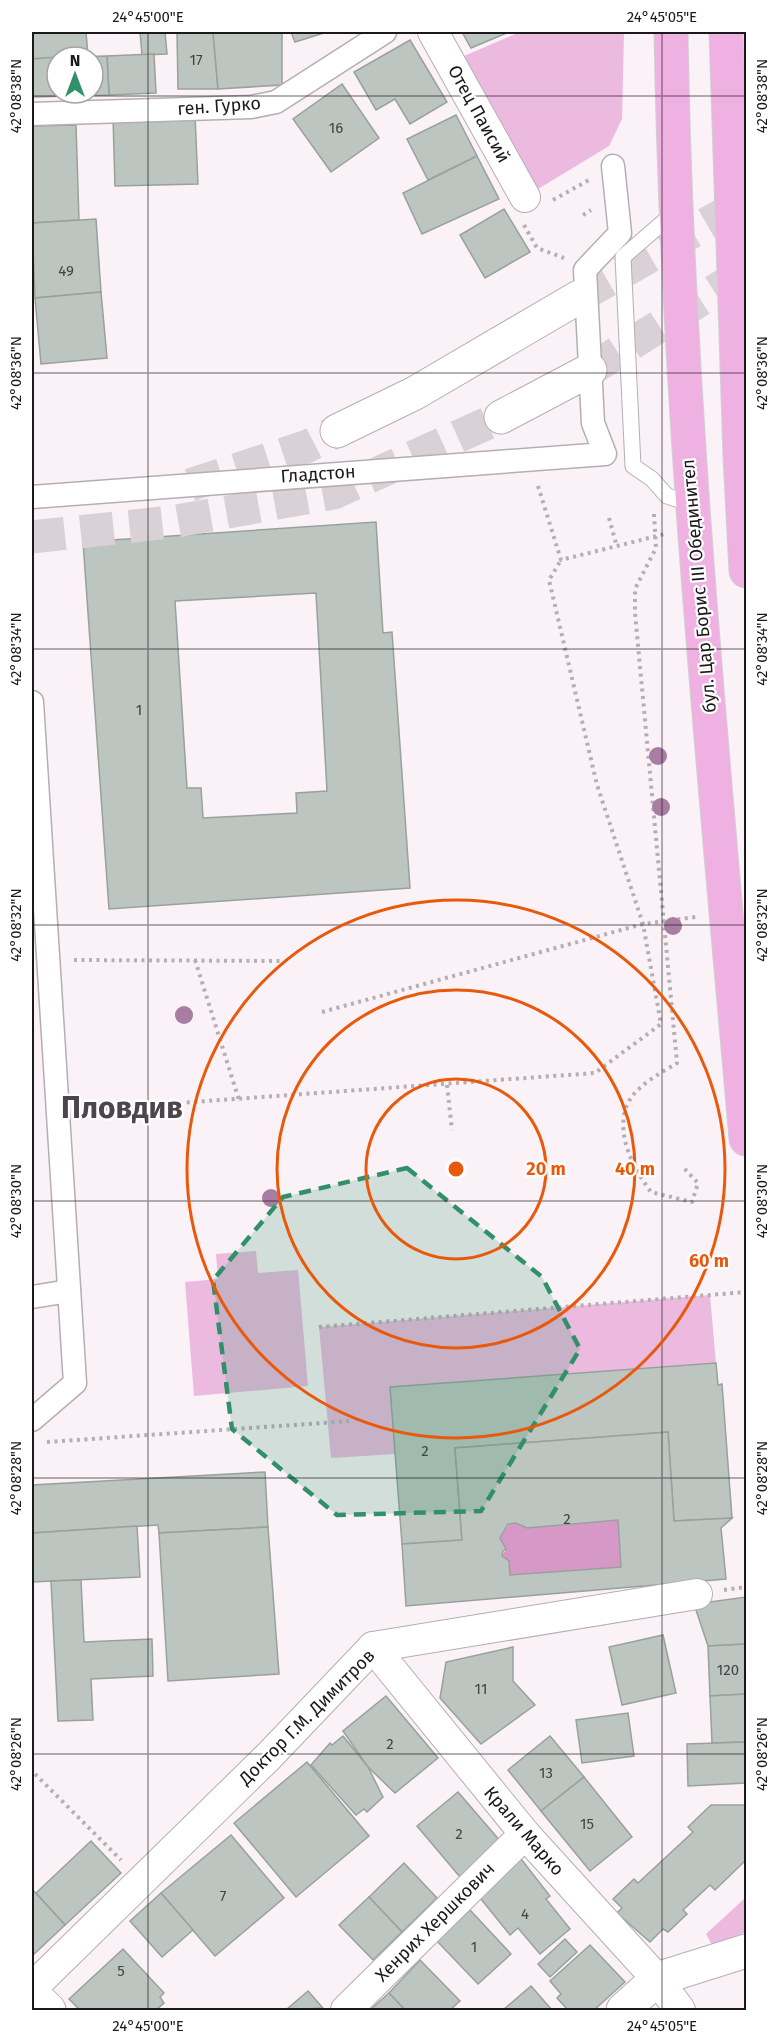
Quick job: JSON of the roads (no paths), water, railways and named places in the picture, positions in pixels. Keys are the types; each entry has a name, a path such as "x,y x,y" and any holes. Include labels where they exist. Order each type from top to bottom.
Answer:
{"main road":[{"name":"бул. Цар Борис III Обединител","path":"670,32 676,211 692,516 747,1139"},
{"path":"726,32 747,571"},
{"path":"337,432 415,393 579,297"},
{"path":"501,417 590,370"},
{"path":"686,420 714,446 743,444"},
{"path":"623,2010 657,1980 747,1952"},
{"path":"32,1990 49,2010"}],"street":[{"name":"ген. Гурко","path":"32,114 250,107 276,102 385,32"},
{"name":"Отец Паисий","path":"433,32 525,197"},
{"name":"Гладстон","path":"32,497 605,454 593,423 585,270 620,233 613,166"},
{"path":"32,702 75,1383 32,1420"},
{"path":"32,1297 69,1291"},
{"name":"Доктор Г.М. Димитров","path":"32,1990 269,1756 373,1647 697,1594"},
{"name":"Крали Марко","path":"373,1647 525,1834 657,1980 680,2010"},
{"name":"Хенрих Хершкович","path":"346,2010 525,1834"}],"lane":[{"path":"676,211 623,257 633,466 652,479 667,496 692,516"}],"tunnel":[{"path":"579,297 746,201"},
{"path":"590,370 746,271"},
{"path":"32,537 171,522 334,493 501,417"},
{"path":"190,485 308,446 337,431"}],"district":[{"name":"Пловдив","path":"122,1108"}]}
